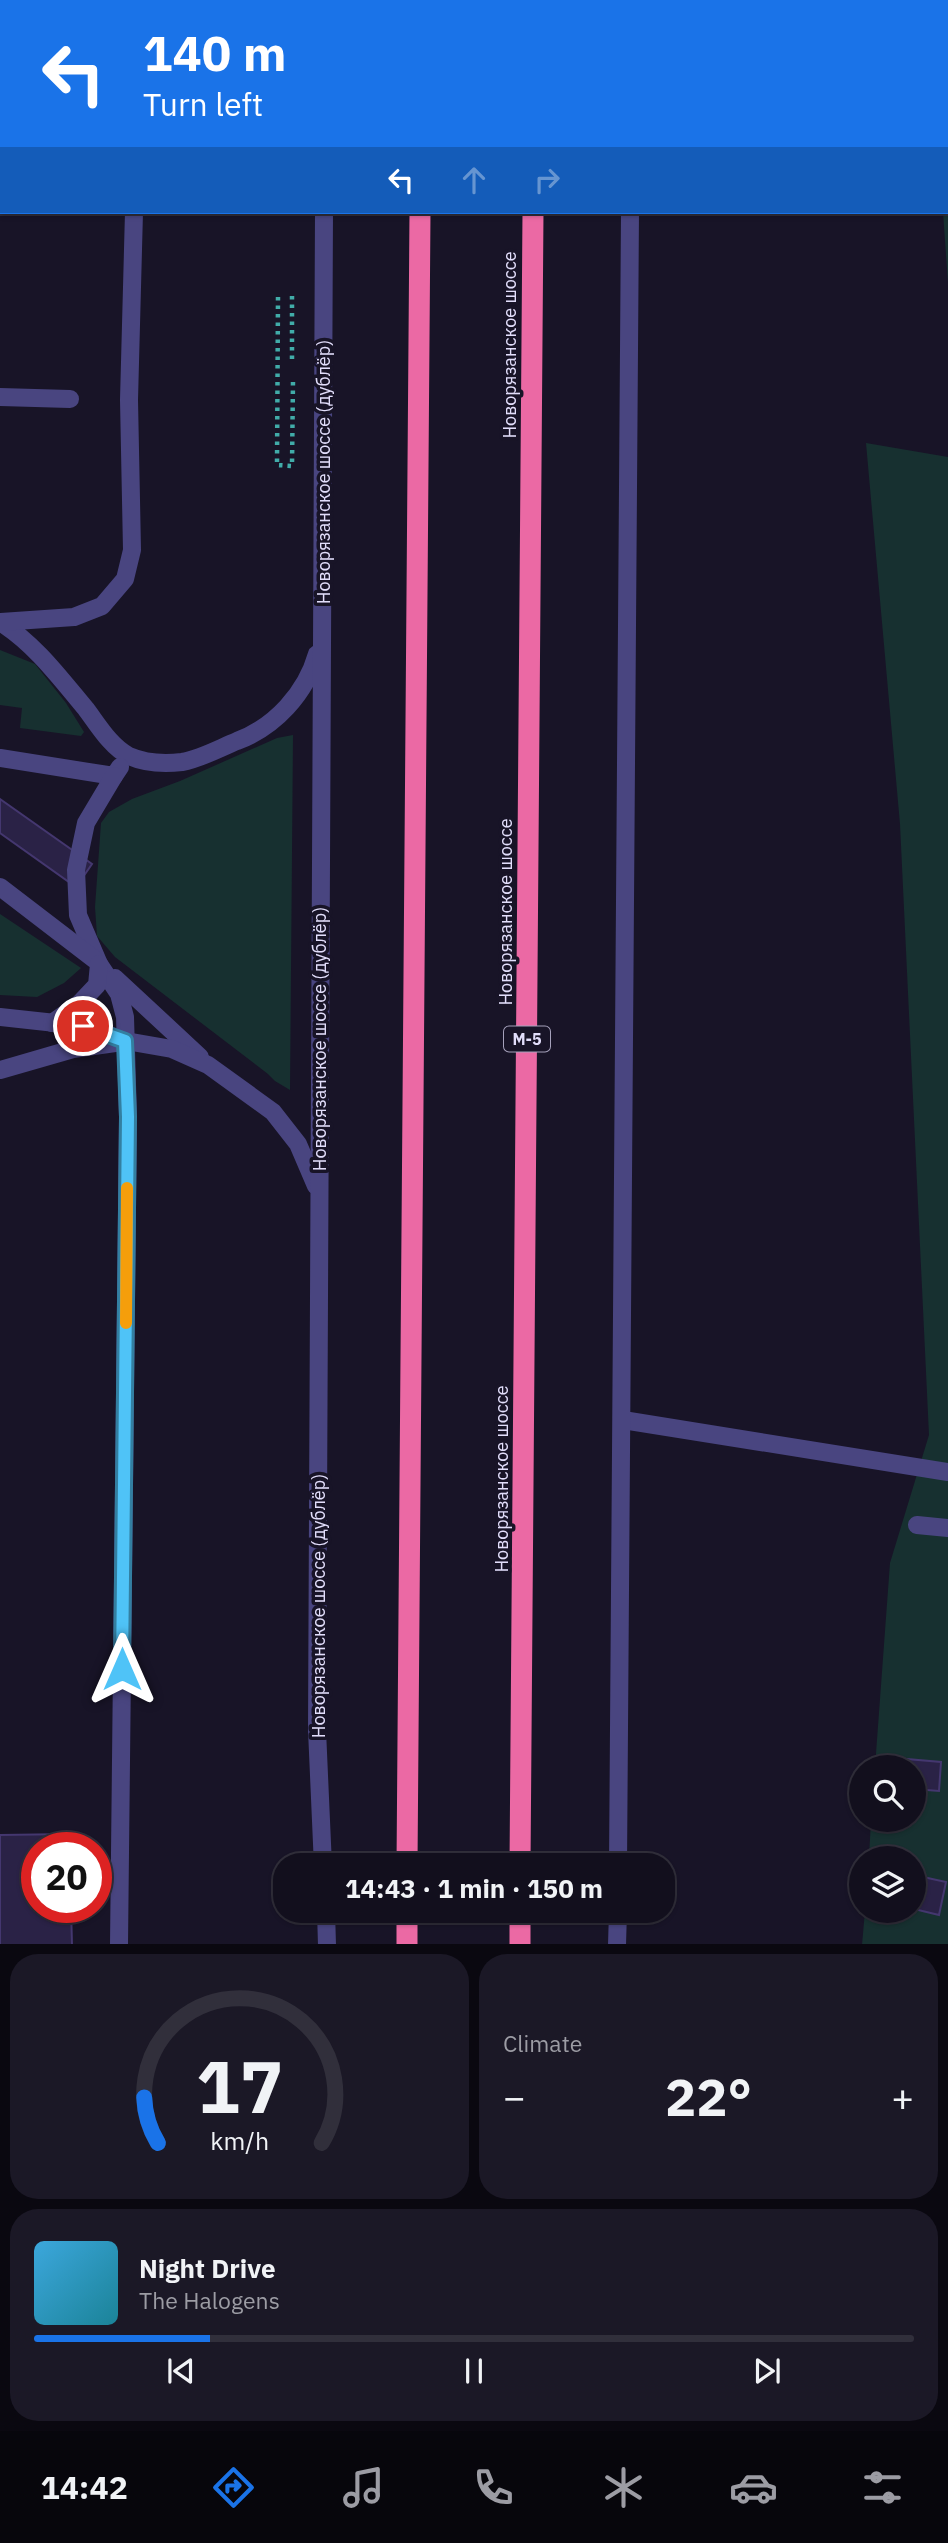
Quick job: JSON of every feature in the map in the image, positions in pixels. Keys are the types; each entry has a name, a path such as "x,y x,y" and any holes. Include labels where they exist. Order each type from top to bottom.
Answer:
{"highway":[{"path":"407,1853 419,214"},
{"name":"Новорязанское шоссе","path":"520,1853 533,214"},
{"path":"407,1923 407,1944"},
{"path":"520,1923 520,1944"}],"street":[{"path":"1,622 74,617 102,606 125,579 132,550 129,400 134,214"},
{"name":"Новорязанское шоссе (дублёр)","path":"322,1853 317,1730 324,214"},
{"path":"618,1853 630,214"},
{"path":"0,397 70,399"},
{"path":"1,622 47,661 114,744 128,755 150,762 184,762 250,736 275,719 294,699 312,672 322,637"},
{"path":"119,1944 128,1117 125,1017 119,994 99,964 78,915 76,870 86,823 128,755"},
{"path":"0,758 114,776"},
{"path":"0,887 99,964 208,1065 273,1112 298,1144 318,1192"},
{"path":"52,1023 80,1003 97,985 99,964"},
{"path":"0,1017 83,1026 125,1041 172,1049 208,1065"},
{"path":"0,1070 73,1049 125,1041"},
{"path":"623,1420 948,1472"},
{"path":"917,1525 948,1528"},
{"path":"326,1923 327,1944"},
{"path":"617,1944 618,1923"}],"path":[{"path":"278,296 277,465 292,466 293,381"},
{"path":"292,296 292,359"}],"green space":[{"path":"943,214 948,214 948,283"},
{"path":"866,443 948,457 948,1944 862,1944 864,1923 926,1923 926,1846 870,1846 870,1832 926,1832 926,1755 876,1755 890,1563 929,1435 900,824"},
{"path":"0,650 35,664 66,703 84,732 81,736 20,728 22,708 0,705"},
{"path":"293,735 290,1090 115,957 97,936 95,907 101,823 109,812 132,799 277,738"},
{"path":"0,914 81,968 64,983 37,997 0,995"}],"building":[{"path":"0,799 92,864 76,887 0,833"},
{"path":"926,1761 941,1762 939,1791 926,1790"},
{"path":"0,1835 21,1835 21,1923 71,1923 72,1944 0,1944"},
{"path":"926,1878 946,1882 939,1915 926,1912"}],"slow traffic":[{"path":"126,1323 127,1188"}],"route":[{"path":"83,1026 125,1041 128,1117 122,1669"}]}
